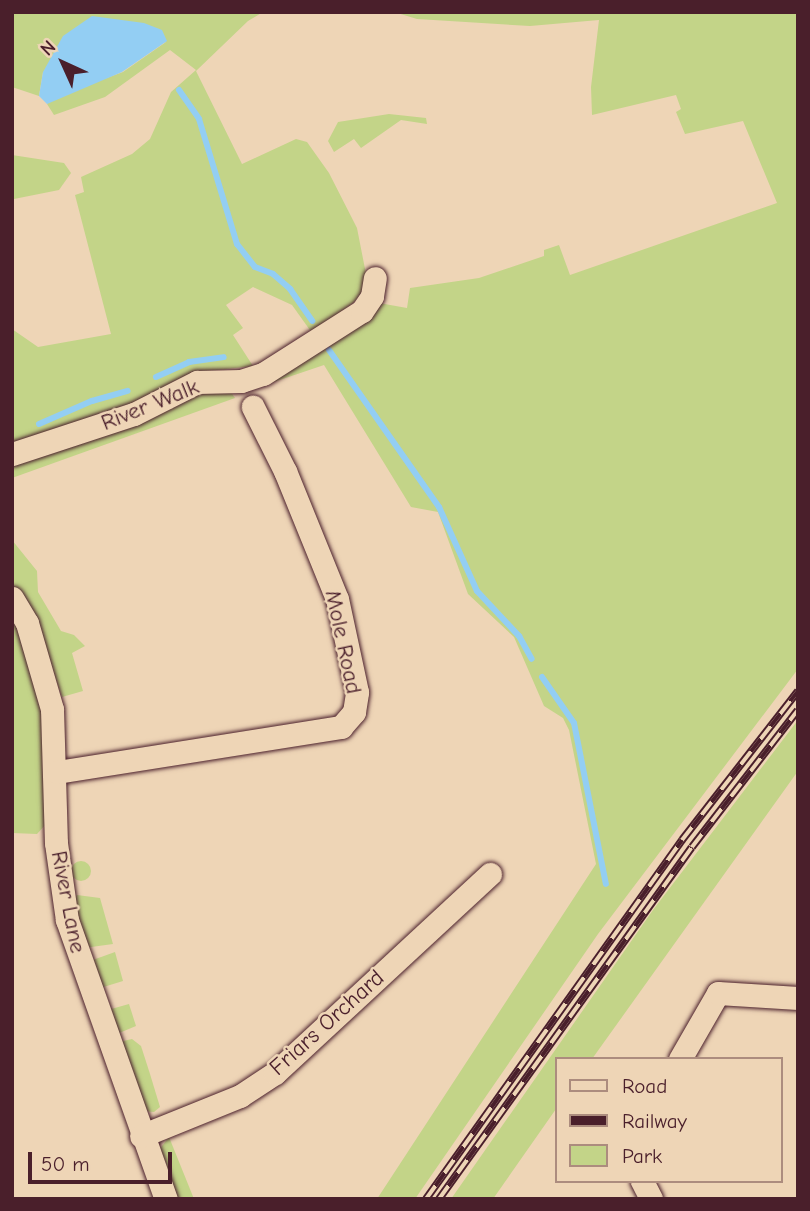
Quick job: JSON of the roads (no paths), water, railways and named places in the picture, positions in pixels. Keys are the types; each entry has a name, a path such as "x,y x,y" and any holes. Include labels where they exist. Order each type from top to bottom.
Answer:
{"street":[{"name":"River Walk","path":"12,454 134,414 197,382 241,380 263,374 362,311 372,296 375,278"},
{"name":"Mole Road","path":"57,772 341,727 354,712 357,692 337,599 285,471 253,407"},
{"name":"River Lane","path":"12,598 45,675 57,772 56,843 67,920 141,1136 166,1199"},
{"name":"Friars Orchard","path":"141,1136 240,1096 275,1073 489,874"},
{"path":"681,1057 718,993 798,998"},
{"path":"643,1183 651,1199"}],"water":[{"path":"92,16 144,23 162,30 167,41 122,72 47,104 39,96 43,72 63,36"}],"waterway":[{"path":"179,90 199,119 237,244 255,267 273,274 290,289 312,321"},
{"path":"329,350 439,507 477,591 519,636 532,659"},
{"path":"156,377 189,362 224,357"},
{"path":"39,424 92,401 128,391"},
{"path":"542,677 574,723 606,884"}],"railway":[{"path":"426,1199 682,840 798,691"},
{"path":"439,1199 692,847 798,710"}]}
